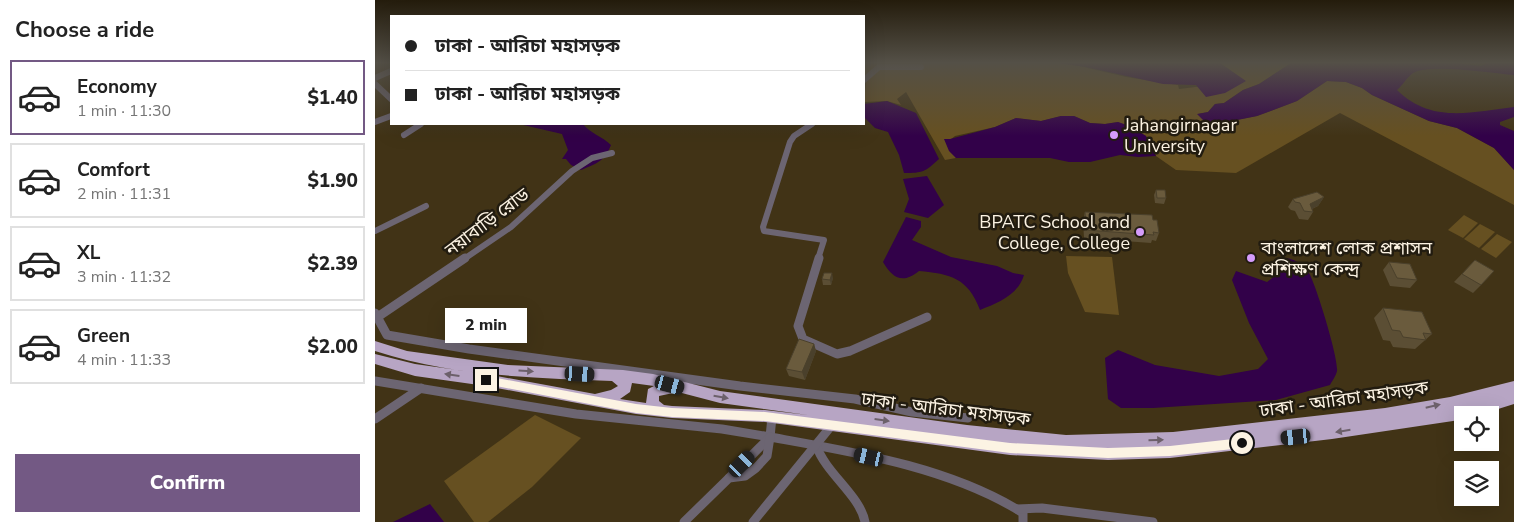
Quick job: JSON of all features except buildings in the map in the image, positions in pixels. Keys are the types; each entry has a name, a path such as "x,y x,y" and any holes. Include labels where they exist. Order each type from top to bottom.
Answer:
{"highway":[{"name":"ঢাকা - আরিচা মহাসড়ক","path":"375,346 407,356 508,370 653,380 720,397 927,426 1066,442 1173,439 1385,414 1416,410 1514,387"},
{"name":"ঢাকা - আরিচা মহাসড়ক","path":"375,359 415,370 486,380 662,411 772,417 1010,448 1108,453 1170,451 1332,433 1453,415 1503,403 1514,398"},
{"path":"582,398 604,398 621,392 626,384 615,376"},
{"path":"662,411 651,402 653,393 664,388 687,389"}],"street":[{"path":"378,87 390,99"},
{"path":"375,122 390,116"},
{"path":"403,135 419,125"},
{"path":"810,125 793,136 790,142 763,227 764,231 824,240 798,326 803,339 837,354 850,351 927,317"},
{"name":"নয়াবাড়ি রোড","path":"377,314 511,227 572,171 593,158 612,153"},
{"path":"375,230 427,206"},
{"path":"377,314 381,328 387,335 469,349 740,386 855,399 912,412 968,418"},
{"path":"375,381 575,414 722,429 816,445 921,469 999,498 1023,513 1023,522"},
{"path":"375,419 421,388"},
{"path":"685,522 729,478 745,476 767,456 772,417"},
{"path":"753,522 832,426"},
{"path":"816,445 821,459 863,511 865,522"},
{"path":"1017,509 1042,508 1153,522"}],"shaded area":[{"path":"865,87 1179,87 1179,89 1250,87 1224,103 1215,104 1208,112 1198,114 1216,132 1237,120 1257,116 1297,101 1317,87 1360,87 1372,95 1429,121 1457,128 1494,148 1514,170 1514,205 1340,113 1236,173 1176,170 1156,156 1146,136 1118,122 1105,124 1090,123 1074,116 1061,116 1041,121 1016,118 995,127 955,136 950,140 956,158 945,160 906,92 897,99 901,105 887,101 865,102"},
{"path":"1198,87 1235,87 1225,93 1206,97"},
{"path":"1250,87 1317,87 1297,101 1257,116 1237,120 1216,133 1197,114 1208,112 1215,104 1224,103"},
{"path":"1360,87 1399,87 1397,90 1410,101 1438,112 1467,113 1514,107 1514,117 1500,122 1500,125 1514,131 1514,170 1494,148 1457,128 1429,121 1372,95"},
{"path":"887,101 916,113 939,159 920,172 904,173 899,155 888,132 875,128 865,118 865,104"},
{"path":"1061,116 1074,116 1090,123 1105,124 1118,122 1130,126 1146,136 1156,156 1120,155 1090,162 1069,162 1050,158 956,158 949,151 944,139 995,127 1016,118 1041,121"},
{"path":"523,125 584,125 611,145 606,155 599,161 581,170 571,165 566,159 562,159 568,150 562,134"},
{"path":"927,176 944,205 928,218 904,212 909,199 903,179"},
{"path":"1464,215 1478,223 1463,238 1448,230"},
{"path":"906,217 921,221 921,227 912,240 951,257 997,266 1013,273 1024,275 1021,282 1012,293 980,310 975,299 964,284 949,276 919,271 908,277 899,278 895,276 883,262"},
{"path":"1480,224 1495,232 1479,248 1464,239"},
{"path":"1497,234 1512,242 1496,258 1481,249"},
{"path":"1066,256 1112,257 1119,315 1085,312 1068,273"},
{"path":"1287,258 1299,263 1307,270 1317,292 1337,364 1337,371 1330,385 1276,400 1153,408 1121,408 1108,399 1105,358 1118,350 1155,365 1219,376 1258,369 1268,359 1249,323 1232,280 1236,271 1267,282 1284,269"},
{"path":"535,415 581,438 532,487 488,522 474,522 444,481"},
{"path":"430,504 444,522 393,522"}],"place":[{"name":"Jahangirnagar University","path":"1114,135"},
{"name":"BPATC School and College, College","path":"1140,232"},
{"name":"বাংলাদেশ লোক প্রশাসন প্রশিক্ষণ কেন্দ্র","path":"1251,258"}],"route":[{"path":"486,380 636,408 672,412 765,416 1010,448 1108,453 1170,451 1242,443"}]}
